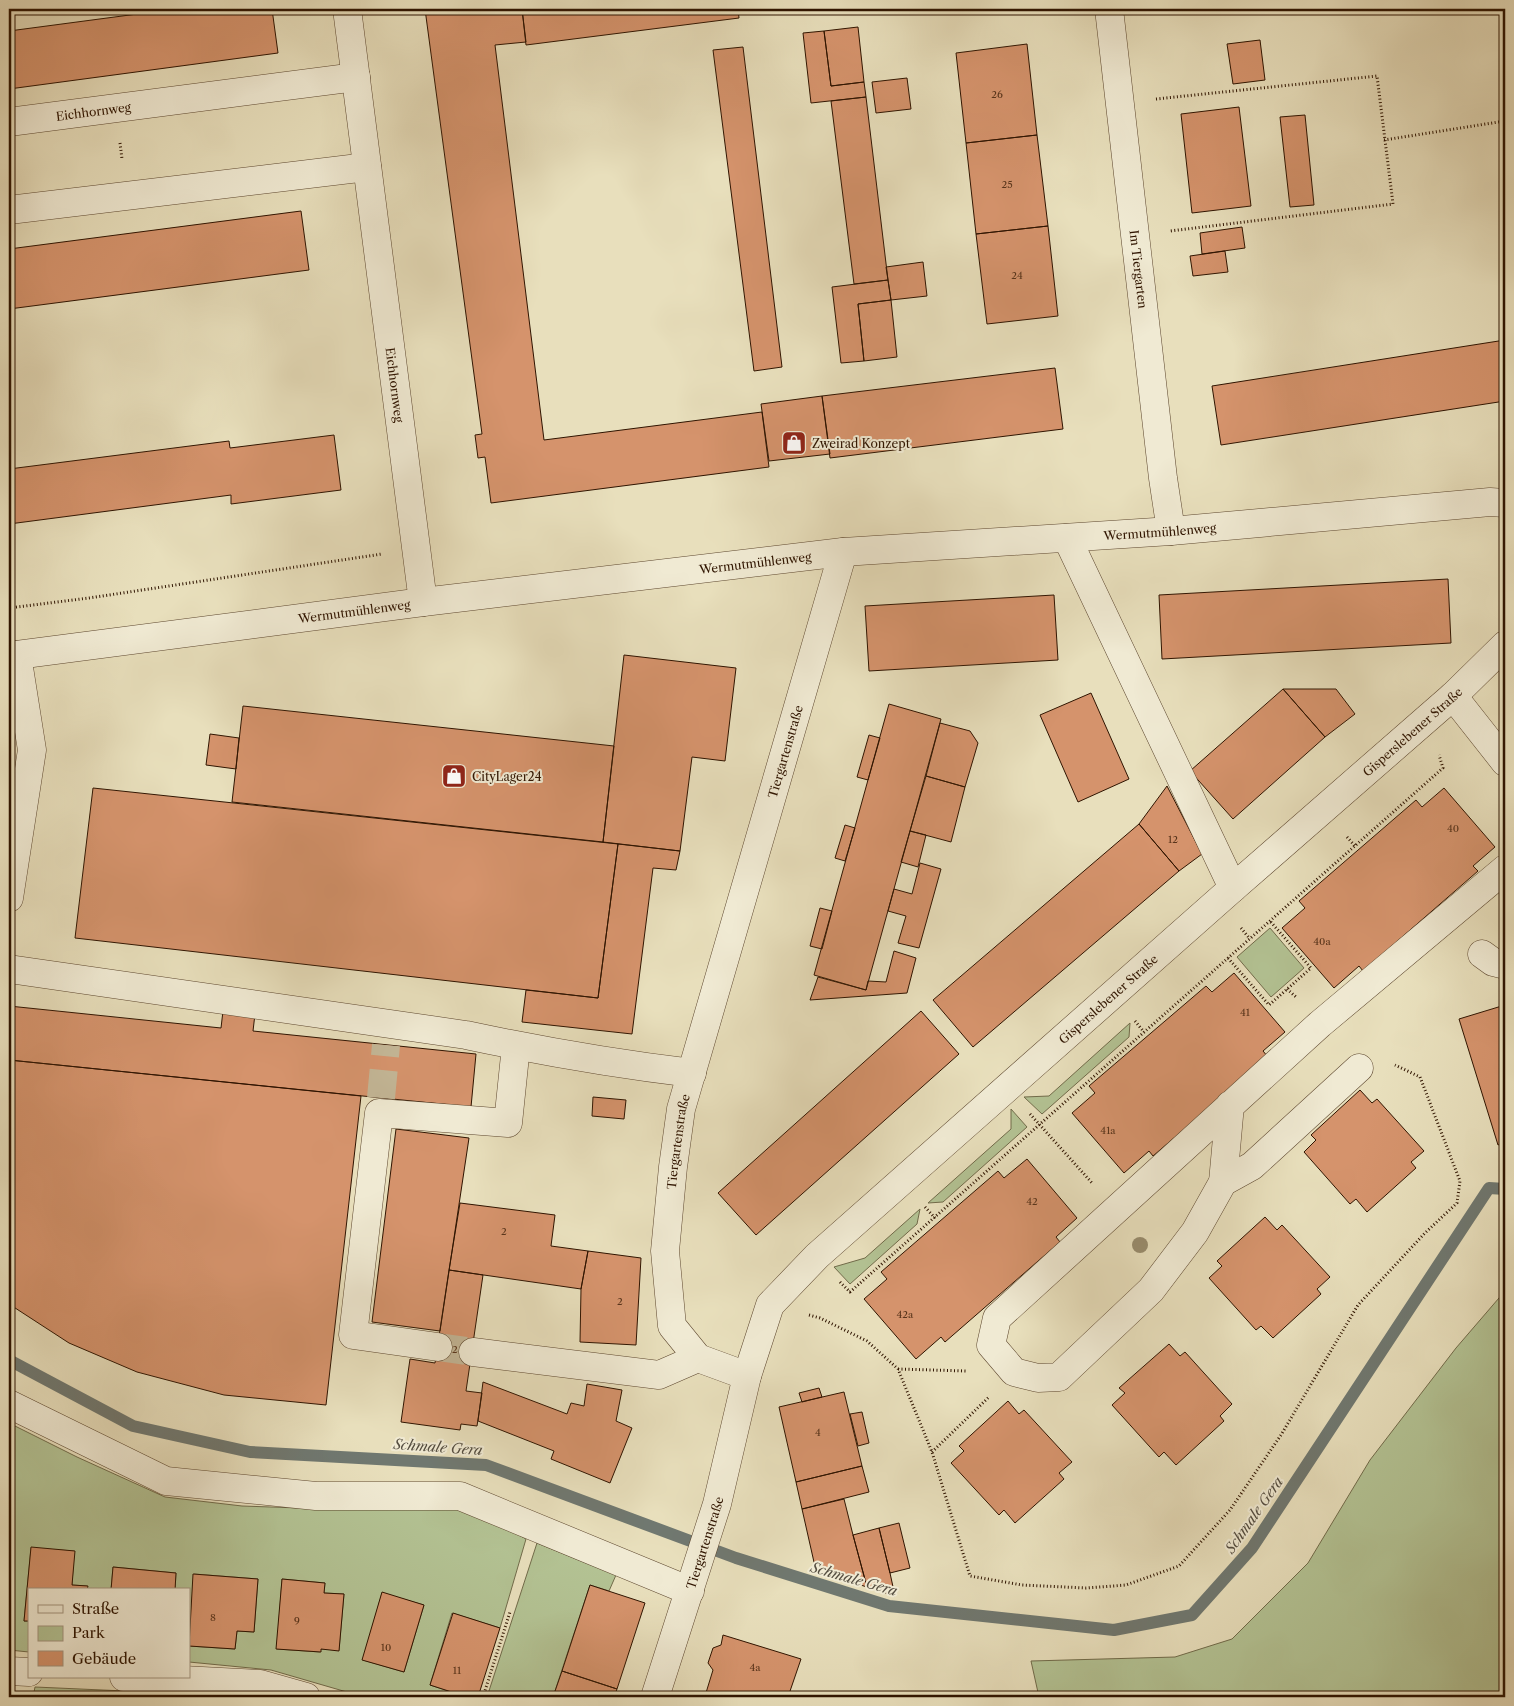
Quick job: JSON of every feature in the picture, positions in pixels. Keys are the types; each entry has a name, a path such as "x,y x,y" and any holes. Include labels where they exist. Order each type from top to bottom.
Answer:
{"street":[{"name":"Eichhornweg","path":"347,9 423,602"},
{"name":"Im Tiergarten","path":"1109,9 1163,478 1171,532"},
{"name":"Eichhornweg","path":"9,122 356,77"},
{"path":"9,210 367,167"},
{"name":"Wermutmühlenweg","path":"13,656 423,602 843,552 1171,532 1490,502 1505,503"},
{"path":"1067,538 1233,888"},
{"name":"Tiergartenstraße","path":"698,1358 672,1326 665,1251 681,1109 843,552"},
{"name":"Gisperslebener Straße","path":"747,1376 770,1305 816,1256 1426,720 1505,645"},
{"path":"9,898 32,750 13,656"},
{"path":"1453,696 1505,762"},
{"path":"1230,1105 1223,1182 1195,1232 1151,1290 1059,1377 1038,1378 1014,1372 991,1345 997,1318 1230,1105 1320,1024 1505,869"},
{"path":"9,970 387,1034 466,1035 516,1046 640,1066 692,1072"},
{"path":"438,1347 353,1336 380,1105 508,1123 516,1046"},
{"path":"1223,1182 1252,1166 1359,1068"},
{"path":"473,1352 660,1374 698,1358 747,1376"},
{"name":"Tiergartenstraße","path":"655,1697 717,1504 747,1376"},
{"path":"9,1404 166,1481 316,1496 460,1496 692,1585"},
{"path":"9,1671 28,1672"},
{"path":"143,1678 260,1684 279,1693 306,1697"}],"path":[{"path":"1120,103 1377,76 1393,204 1136,235"},
{"path":"115,108 127,196"},
{"path":"1384,140 1505,121"},
{"path":"9,608 89,598 417,549"},
{"path":"816,1256 850,1292 1443,768 1426,720"},
{"path":"1228,958 1269,1005 1311,968 1270,921"},
{"path":"1287,988 1320,1024"},
{"path":"770,1305 820,1318 860,1337 898,1369 932,1452 970,1576 1022,1585 1086,1588 1126,1585 1179,1566 1230,1510 1281,1434 1358,1305 1424,1233 1457,1203 1460,1181 1420,1076 1394,1065 1359,1068"},
{"path":"1006,1088 1079,1169"},
{"path":"898,1369 928,1370"},
{"path":"932,1452 1014,1372"},
{"path":"483,1697 510,1612"}],"green space":[{"path":"1270,928 1304,968 1271,997 1237,957"},
{"path":"1130,1023 1129,1037 1042,1114 1024,1097 1049,1096"},
{"path":"1011,1109 1027,1127 943,1202 928,1203 1011,1129"},
{"path":"920,1209 917,1224 850,1284 834,1267 865,1258"},
{"path":"1505,1291 1505,1697 1039,1697 1031,1661 1175,1657 1232,1639 1308,1563 1370,1460 1456,1348"},
{"path":"9,1423 77,1457 165,1497 242,1506 328,1509 452,1506 481,1513 526,1539 500,1628 452,1613 430,1685 467,1697 364,1697 271,1670 190,1662 190,1646 235,1649 237,1631 254,1632 258,1579 194,1574 190,1629 190,1588 175,1588 176,1573 113,1567 111,1588 87,1588 87,1586 72,1585 74,1551 31,1548 24,1621 28,1621 28,1652 9,1650","holes":["282,1579 325,1583 324,1593 344,1594 339,1650 321,1649 320,1652 277,1649","382,1593 424,1605 404,1672 363,1660"]},
{"path":"537,1543 616,1575 609,1591 590,1585 553,1697 487,1697"},
{"path":"35,1687 125,1691 124,1697 33,1697"}],"building":[{"path":"175,9 272,9 278,53 9,89 9,31"},
{"path":"425,9 522,9 526,42 495,45 544,440 762,412 769,467 491,503 485,457 478,458 475,435 482,434"},
{"path":"522,9 738,9 739,18 526,45"},
{"path":"858,27 864,82 831,86 824,31"},
{"path":"824,31 831,86 864,82 866,97 811,103 803,33"},
{"path":"1260,40 1265,80 1233,84 1227,44"},
{"path":"1027,44 1037,135 966,143 956,53"},
{"path":"743,47 782,367 754,371 713,50"},
{"path":"907,78 911,109 876,113 872,82"},
{"path":"866,97 888,280 854,284 831,101"},
{"path":"1239,107 1251,206 1192,213 1181,114"},
{"path":"1305,115 1314,205 1290,207 1280,117"},
{"path":"1037,135 1048,226 976,234 966,143"},
{"path":"301,211 309,270 9,309 9,249"},
{"path":"1048,226 1058,316 987,324 976,234"},
{"path":"1242,227 1245,248 1202,254 1200,233"},
{"path":"1225,251 1228,272 1193,276 1190,256"},
{"path":"923,262 927,296 891,300 886,267"},
{"path":"888,280 891,300 858,304 864,361 841,363 832,287"},
{"path":"891,300 897,357 864,361 858,304"},
{"path":"1505,340 1505,401 1221,445 1212,386"},
{"path":"1055,368 1063,429 830,458 822,396"},
{"path":"822,396 830,454 769,461 761,404"},
{"path":"334,435 341,490 231,504 231,495 9,524 9,469 229,441 230,448"},
{"path":"1448,579 1451,643 1162,659 1159,595"},
{"path":"1054,595 1058,660 869,671 865,606"},
{"path":"624,655 736,668 725,761 692,757 680,851 603,842"},
{"path":"1283,689 1325,737 1233,819 1190,771"},
{"path":"1283,689 1336,689 1355,714 1325,737"},
{"path":"1091,693 1129,779 1078,802 1040,715"},
{"path":"889,704 941,719 866,990 814,975"},
{"path":"243,706 614,746 603,842 232,802"},
{"path":"940,723 970,731 978,743 965,787 926,776"},
{"path":"210,734 239,738 236,769 206,765"},
{"path":"869,735 880,738 868,780 857,777"},
{"path":"926,776 965,787 951,842 910,831"},
{"path":"1167,786 1202,854 1179,871 1139,824"},
{"path":"93,788 618,844 598,998 75,938"},
{"path":"1444,788 1495,847 1473,866 1478,871 1363,971 1359,966 1334,988 1282,928 1305,908 1299,901 1416,800 1422,807"},
{"path":"1139,824 1179,871 973,1047 933,1000"},
{"path":"845,825 855,828 845,861 835,858"},
{"path":"910,831 926,835 918,867 901,862"},
{"path":"618,844 680,851 676,870 653,868 632,1034 522,1022 526,990 598,998"},
{"path":"920,863 941,869 919,948 898,943 906,916 888,911 894,889 912,894"},
{"path":"820,908 832,911 822,949 810,946"},
{"path":"894,951 916,958 907,993 810,1000 818,977 866,990 868,981 886,982"},
{"path":"1234,973 1285,1032 1263,1051 1268,1057 1153,1156 1149,1151 1124,1173 1072,1113 1095,1093 1089,1086 1206,986 1212,992"},
{"path":"1505,1005 1505,1142 1498,1145 1459,1019"},
{"path":"9,1006 221,1028 223,1011 255,1014 253,1031 476,1054 471,1107 9,1060"},
{"path":"921,1011 959,1054 756,1235 718,1193"},
{"path":"9,1060 361,1096 326,1405 224,1395 137,1372 69,1343 9,1304"},
{"path":"1360,1090 1372,1103 1377,1099 1424,1151 1411,1162 1416,1168 1367,1212 1356,1199 1350,1204 1304,1152 1316,1140 1311,1135"},
{"path":"593,1097 626,1100 624,1119 592,1116"},
{"path":"396,1129 469,1138 440,1331 372,1322"},
{"path":"1027,1159 1077,1218 1056,1237 1060,1242 945,1342 941,1337 916,1359 864,1299 887,1279 881,1272 998,1171 1004,1178"},
{"path":"460,1203 555,1215 551,1246 588,1251 581,1289 449,1270"},
{"path":"1265,1217 1277,1230 1282,1225 1330,1277 1317,1289 1321,1294 1273,1338 1261,1326 1256,1330 1209,1278 1222,1266 1217,1261"},
{"path":"588,1251 641,1258 636,1345 580,1342 581,1289"},
{"path":"449,1270 483,1275 466,1391 482,1393 477,1426 461,1424 460,1430 401,1422 410,1359 435,1363"},
{"path":"1169,1344 1180,1356 1185,1352 1232,1404 1220,1416 1224,1421 1176,1465 1164,1452 1159,1457 1112,1405 1125,1393 1119,1388"},
{"path":"483,1382 567,1414 571,1403 584,1406 587,1384 622,1390 616,1421 632,1428 610,1483 551,1459 554,1451 478,1421"},
{"path":"819,1388 822,1397 802,1402 799,1393"},
{"path":"844,1392 862,1466 796,1482 779,1407"},
{"path":"1008,1401 1019,1414 1024,1410 1072,1462 1059,1473 1064,1479 1015,1523 1004,1510 999,1515 951,1463 964,1451 959,1446"},
{"path":"862,1412 869,1443 858,1446 850,1414"},
{"path":"862,1466 869,1492 802,1509 796,1482"},
{"path":"844,1499 867,1587 816,1571 802,1509"},
{"path":"899,1523 910,1568 890,1573 879,1528"},
{"path":"879,1528 895,1596 867,1587 853,1535"},
{"path":"31,1547 75,1551 72,1585 88,1586 88,1588 28,1588 28,1621 24,1621"},
{"path":"113,1567 176,1573 175,1588 111,1588"},
{"path":"193,1574 258,1579 254,1632 237,1631 235,1649 190,1646"},
{"path":"282,1579 325,1583 324,1593 344,1594 339,1651 321,1649 321,1652 276,1649"},
{"path":"590,1585 645,1603 617,1689 562,1671"},
{"path":"382,1592 424,1605 404,1672 362,1660"},
{"path":"453,1613 500,1628 478,1697 467,1697 430,1685"},
{"path":"723,1635 801,1659 788,1697 705,1696 713,1670 708,1663 713,1648 721,1645"},
{"path":"562,1671 617,1689 614,1697 553,1697"}],"waterway":[{"name":"Schmale Gera","path":"9,1360 133,1426 250,1452 486,1465 736,1558 889,1606 1114,1630 1192,1615 1252,1548 1489,1188 1505,1189"}],"tunnel":[{"path":"381,1098 386,1045"},
{"path":"438,1347 473,1352"}],"place":[{"name":"Zweirad Konzept","path":"794,443"},
{"name":"CityLager24","path":"454,776"}]}
